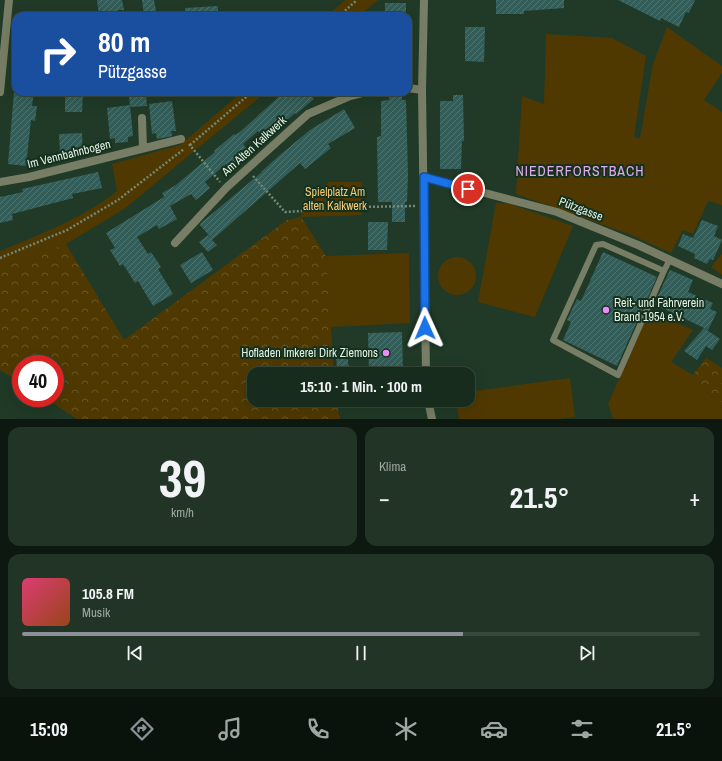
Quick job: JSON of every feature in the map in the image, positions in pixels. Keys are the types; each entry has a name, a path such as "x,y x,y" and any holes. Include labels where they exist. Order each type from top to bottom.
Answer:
{"street":[{"path":"0,92 9,0"},
{"path":"424,0 422,90 426,367"},
{"path":"412,89 422,90"},
{"name":"Am Alten Kalkwerk","path":"175,243 226,188 308,114 350,96"},
{"path":"142,118 143,148"},
{"name":"Im Vennbahnbogen","path":"0,182 29,177 181,139"},
{"name":"Pützgasse","path":"424,177 557,212 638,245 722,284"},
{"path":"429,407 432,419"}],"lane":[{"path":"664,271 603,244 596,245 553,340 618,375 670,259"}],"path":[{"path":"344,12 357,0"},
{"path":"0,258 67,230 118,200 191,145 247,96"},
{"path":"191,145 226,188"},
{"path":"247,169 285,212 302,211"},
{"path":"361,207 424,206"}],"green space":[{"path":"345,0 378,0 364,12 332,12"},
{"path":"667,27 722,66 722,73 704,100 722,112 722,205 708,201 693,234 683,230 671,253 629,234 516,194 522,96 544,104 546,34 612,38 646,56 634,137 640,138 653,64"},
{"path":"237,96 261,96 124,209 66,244 0,268 0,251 46,232 76,217 104,201 117,191 112,164 180,145"},
{"name":"Spielplatz Am alten Kalkwerk","path":"329,182 362,182 362,215 301,217 303,203"},
{"path":"496,203 507,203 573,226 535,317 478,302"},
{"path":"301,217 326,256 334,367 247,367 247,407 337,407 340,419 77,419 59,407 64,407 64,355 12,355 12,377 0,370 0,268 66,244 124,340 287,220"},
{"path":"409,253 410,323 330,327 326,256"},
{"path":"722,254 722,275 711,267"},
{"path":"453,257 461,257 468,260 473,265 476,276 473,287 468,292 461,295 453,295 446,292 441,287 438,280 438,272 441,265 446,260"},
{"path":"649,311 693,330 671,362 693,375 722,408 722,419 613,419 608,404"},
{"path":"706,358 722,368 722,408 693,375"},
{"path":"570,378 575,417 559,419 459,419 457,407 475,407 475,391"}],"building":[{"path":"97,0 122,0 124,10 118,10 118,12 98,12"},
{"path":"142,0 154,0 156,12 144,12"},
{"path":"496,0 564,0 564,8 524,11 524,14 496,14"},
{"path":"618,0 695,0 689,13 686,12 679,27 661,18 660,21"},
{"path":"385,3 406,3 406,12 385,12"},
{"path":"218,6 218,12 185,12 185,8"},
{"path":"465,27 485,27 484,62 465,61"},
{"path":"453,95 463,95 464,141 462,141 461,169 440,169 440,101 453,101"},
{"path":"14,96 33,96 32,106 37,106 35,121 31,120 26,166 8,164"},
{"path":"65,96 83,96 82,112 65,112"},
{"path":"129,96 146,96 147,106 130,107"},
{"path":"280,96 311,96 314,99 265,139 258,131 243,144 250,153 231,170 226,164 205,182 210,188 196,200 191,194 170,206 177,219 159,229 157,225 137,237 148,254 151,252 161,267 158,269 173,294 153,306 138,281 135,283 123,264 120,266 110,250 115,248 106,233 164,197 162,193 176,185 234,134 235,135"},
{"path":"389,96 402,96 402,100 406,100 408,175 407,202 405,202 405,222 392,222 392,202 378,202 377,137 381,136 381,101 389,100"},
{"path":"172,101 176,131 171,131 172,136 157,139 156,133 152,134 149,104"},
{"path":"130,105 133,136 128,137 128,142 115,143 115,138 110,139 107,108"},
{"path":"344,109 355,128 328,144 331,148 305,169 300,163 212,240 217,245 208,252 199,242 208,235 212,239 200,225 201,223 310,130"},
{"path":"82,133 83,153 60,154 59,134"},
{"path":"98,172 102,188 72,194 73,198 12,214 13,220 0,223 0,197 23,192 22,189"},
{"path":"702,220 718,226 714,236 722,240 713,260 710,259 707,264 694,258 695,254 678,246 683,234 693,238"},
{"path":"368,222 388,222 387,250 368,250"},
{"path":"202,252 213,270 191,283 180,265"},
{"name":"Reit- und Fahrverein Brand 1954 e.V.","path":"603,252 657,277 617,366 563,340 571,322 567,320 577,299 581,301"},
{"path":"670,270 693,280 688,292 713,303 710,309 717,312 708,330 654,304"},
{"path":"704,328 720,339 712,350 706,346 697,360 684,351"},
{"name":"Hofladen Imkerei Dirk Ziemons","path":"402,332 403,367 369,367 368,333"},
{"path":"347,354 349,367 337,367 336,355"}],"place":[{"name":"Reit- und Fahrverein Brand 1954 e.V.","path":"606,310"},
{"name":"Hofladen Imkerei Dirk Ziemons","path":"386,353"}],"district":[{"name":"NIEDERFORSTBACH","path":"580,171"}],"route":[{"path":"425,328 424,177 468,189"}]}
